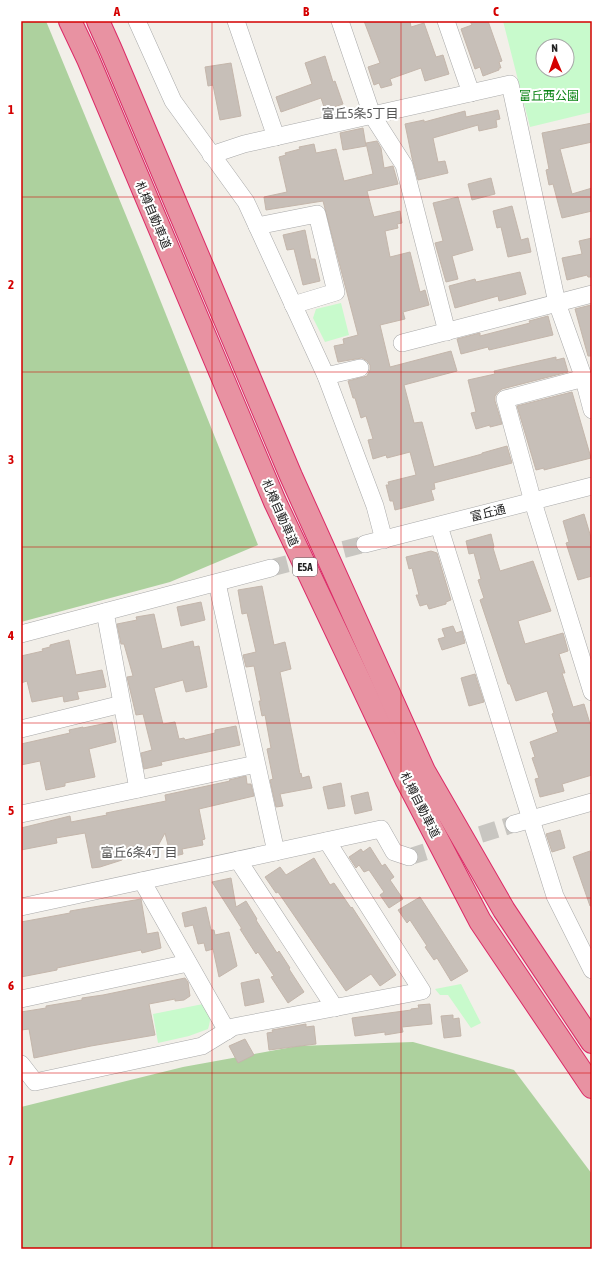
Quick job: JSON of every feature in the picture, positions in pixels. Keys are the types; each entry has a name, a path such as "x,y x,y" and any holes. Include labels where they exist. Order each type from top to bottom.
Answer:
{"highway":[{"name":"札樽自動車道","path":"70,21 88,59 275,502 407,781 480,921 592,1087"},
{"name":"札樽自動車道","path":"98,21 291,476 424,771 504,910 592,1042"}],"street":[{"path":"138,21 173,102 246,202 326,376 375,506 384,540"},
{"path":"236,21 276,137"},
{"path":"340,21 372,115 404,166 447,332"},
{"path":"446,21 471,93"},
{"path":"211,155 244,144 510,84 557,303 584,378 592,410"},
{"path":"257,226 317,214 336,292 293,305"},
{"path":"402,343 592,294"},
{"path":"326,376 360,368"},
{"path":"584,378 505,399 533,502 592,692"},
{"name":"富丘通","path":"365,544 592,486"},
{"path":"439,526 555,896 592,970"},
{"path":"21,634 271,568"},
{"path":"217,583 276,852"},
{"path":"105,612 138,789"},
{"path":"21,729 122,704"},
{"path":"21,814 256,764"},
{"path":"514,824 592,802"},
{"path":"21,907 381,829 394,852 409,857"},
{"path":"21,1064 34,1082 202,1046 233,1027 422,992 327,841"},
{"path":"238,860 334,1008"},
{"path":"142,881 227,1031"},
{"path":"21,999 188,963"}],"green space":[{"path":"21,21 46,21 141,252 258,545 170,582 21,622"},
{"name":"富丘西公園","path":"503,21 592,21 592,112 530,127"},
{"path":"341,303 349,335 325,342 313,318 316,309"},
{"path":"461,984 481,1023 471,1028 448,995 440,995 435,989"},
{"path":"203,1004 210,1015 208,1029 189,1036 158,1043 153,1014"},
{"path":"413,1042 514,1070 592,1174 592,1249 21,1249 21,1107 183,1067 298,1046"}],"building":[{"path":"364,21 410,21 411,27 424,23 436,57 443,55 449,74 425,81 421,68 390,79 392,85 381,88 379,83 374,85 368,67 380,63"},
{"path":"470,21 488,21 502,61 499,62 501,68 499,68 499,70 483,76 480,67 475,69 461,29 472,25"},
{"path":"325,56 333,82 335,81 343,104 325,110 321,98 281,112 276,97 312,84 305,63"},
{"path":"231,63 241,116 220,120 213,85 208,86 205,67"},
{"path":"498,110 500,119 496,120 497,127 479,131 478,125 433,138 438,162 445,161 448,173 418,180 405,124 424,120 424,122 465,111 466,117"},
{"path":"592,123 592,142 560,149 572,194 592,188 592,211 562,218 553,184 549,185 546,170 549,169 542,133"},
{"path":"363,128 366,146 343,150 340,133"},
{"path":"377,141 381,148 384,168 393,166 398,184 367,191 373,214 374,217 400,211 402,223 397,224 398,228 385,231 390,257 410,252 420,292 425,290 429,305 403,312 405,319 380,325 390,367 451,351 457,371 404,385 414,423 422,422 434,467 507,446 512,463 434,483 435,489 431,490 434,500 395,510 393,501 390,501 386,485 389,485 388,482 416,475 410,452 387,458 386,455 373,459 368,440 373,439 366,416 361,418 348,381 367,376 370,370 370,365 362,358 338,362 334,346 344,344 343,339 358,335 323,201 266,210 264,197 287,192 279,157 286,155 285,153 300,149 299,147 314,144 316,153 336,149 344,181 373,174 366,143"},
{"path":"491,178 495,194 472,200 468,184"},
{"path":"458,197 473,250 452,256 458,279 446,282 435,243 443,241 433,203"},
{"path":"512,206 521,240 528,238 531,252 508,257 501,227 497,228 493,211"},
{"path":"305,230 311,259 315,259 320,281 303,285 294,249 287,250 283,235"},
{"path":"592,238 592,277 588,277 587,275 567,280 562,258 582,254 579,241"},
{"path":"520,272 526,294 499,301 498,296 455,308 449,286 475,279 476,282"},
{"path":"591,305 592,356 588,356 575,309"},
{"path":"548,316 553,335 489,350 488,347 461,354 457,339 480,333 480,336 530,323 529,321"},
{"path":"556,357 556,360 564,358 568,372 502,389 495,396 495,401 502,424 490,427 490,425 476,429 471,413 476,412 468,380 495,374 494,371"},
{"path":"572,392 591,458 544,470 544,468 536,470 517,406"},
{"path":"584,514 592,541 592,576 578,580 566,543 569,542 563,521"},
{"path":"491,534 493,548 500,571 533,561 551,611 518,621 525,644 563,633 568,651 559,654 565,673 562,673 573,707 584,704 592,730 592,775 562,784 564,791 540,797 535,779 539,778 532,758 535,757 530,742 558,732 547,691 516,701 510,684 508,684 480,600 484,598 478,580 481,579 474,553 469,554 466,541"},
{"path":"431,551 437,553 451,600 446,602 446,604 429,609 427,604 420,606 416,595 419,595 412,568 409,569 406,557"},
{"path":"262,586 274,645 285,642 291,669 280,672 300,774 301,773 302,778 309,776 312,788 280,794 283,806 276,807 270,780 273,779 267,749 271,748 265,715 262,716 259,701 261,701 254,666 246,667 243,655 256,652 247,613 242,614 238,590"},
{"path":"201,602 205,620 181,626 177,607"},
{"path":"154,614 162,649 193,641 194,647 199,646 207,687 186,692 183,680 154,688 163,724 175,722 179,739 184,738 185,740 215,733 215,730 236,726 240,745 161,762 162,765 144,769 141,753 152,750 143,714 136,715 127,677 133,676 124,644 121,644 117,624 137,620 136,617"},
{"path":"453,626 456,633 462,631 465,643 442,650 438,639 445,637 442,629"},
{"path":"69,640 76,675 102,670 106,687 77,692 79,699 64,702 63,696 32,702 27,681 21,683 21,656 43,651 42,649 50,647 50,645"},
{"path":"475,674 484,702 469,706 461,678"},
{"path":"112,722 116,742 89,749 95,777 65,783 65,786 46,790 40,761 21,765 21,744 70,733 69,730"},
{"path":"246,776 247,784 251,784 254,796 199,809 205,839 202,840 203,845 182,849 183,854 171,857 165,833 153,855 147,851 138,853 134,858 127,853 122,860 92,868 85,833 56,838 57,843 21,850 21,828 70,816 71,822 107,815 106,813 166,801 165,795 230,781 229,780"},
{"path":"341,783 345,806 328,809 323,787"},
{"path":"368,792 372,810 355,814 351,796"},
{"path":"560,830 565,848 552,852 546,834"},
{"path":"370,847 382,866 385,864 394,877 390,880 403,899 389,908 380,895 384,892 369,870 364,872 359,865 356,868 349,857 361,849 363,852"},
{"path":"590,851 592,858 592,906 590,906 573,857"},
{"path":"314,858 330,885 334,883 351,908 352,907 396,975 380,986 371,974 346,991 278,892 276,893 265,877 280,867 286,875"},
{"path":"231,878 236,907 246,901 277,953 279,951 304,992 288,1003 271,977 274,976 258,952 256,954 212,882"},
{"path":"420,897 468,971 451,981 437,958 434,960 425,947 427,946 410,920 407,923 398,910"},
{"path":"141,899 147,934 158,932 161,948 142,953 141,950 21,977 21,922 70,913 70,911"},
{"path":"206,907 211,930 214,930 215,935 229,932 237,966 219,977 213,949 206,951 204,943 198,944 193,925 185,927 182,913"},
{"path":"185,978 188,982 190,996 184,1000 175,1001 175,999 149,1004 155,1035 34,1058 29,1029 21,1030 21,1012 82,1000 82,998"},
{"path":"259,979 264,1002 245,1006 241,983"},
{"path":"430,1004 432,1024 402,1027 403,1032 385,1035 385,1032 355,1036 352,1018 411,1010 419,1008 418,1005"},
{"path":"453,1015 453,1019 459,1018 461,1036 444,1038 441,1016"},
{"path":"306,1024 306,1027 314,1026 316,1044 269,1050 267,1033 273,1032 272,1030"},
{"path":"245,1039 254,1055 238,1063 229,1046"}],"tunnel":[{"path":"271,568 365,544"},
{"path":"409,857 514,824"}],"district":[{"name":"富丘5条5丁目","path":"360,113"},
{"name":"富丘6条4丁目","path":"139,852"}]}
